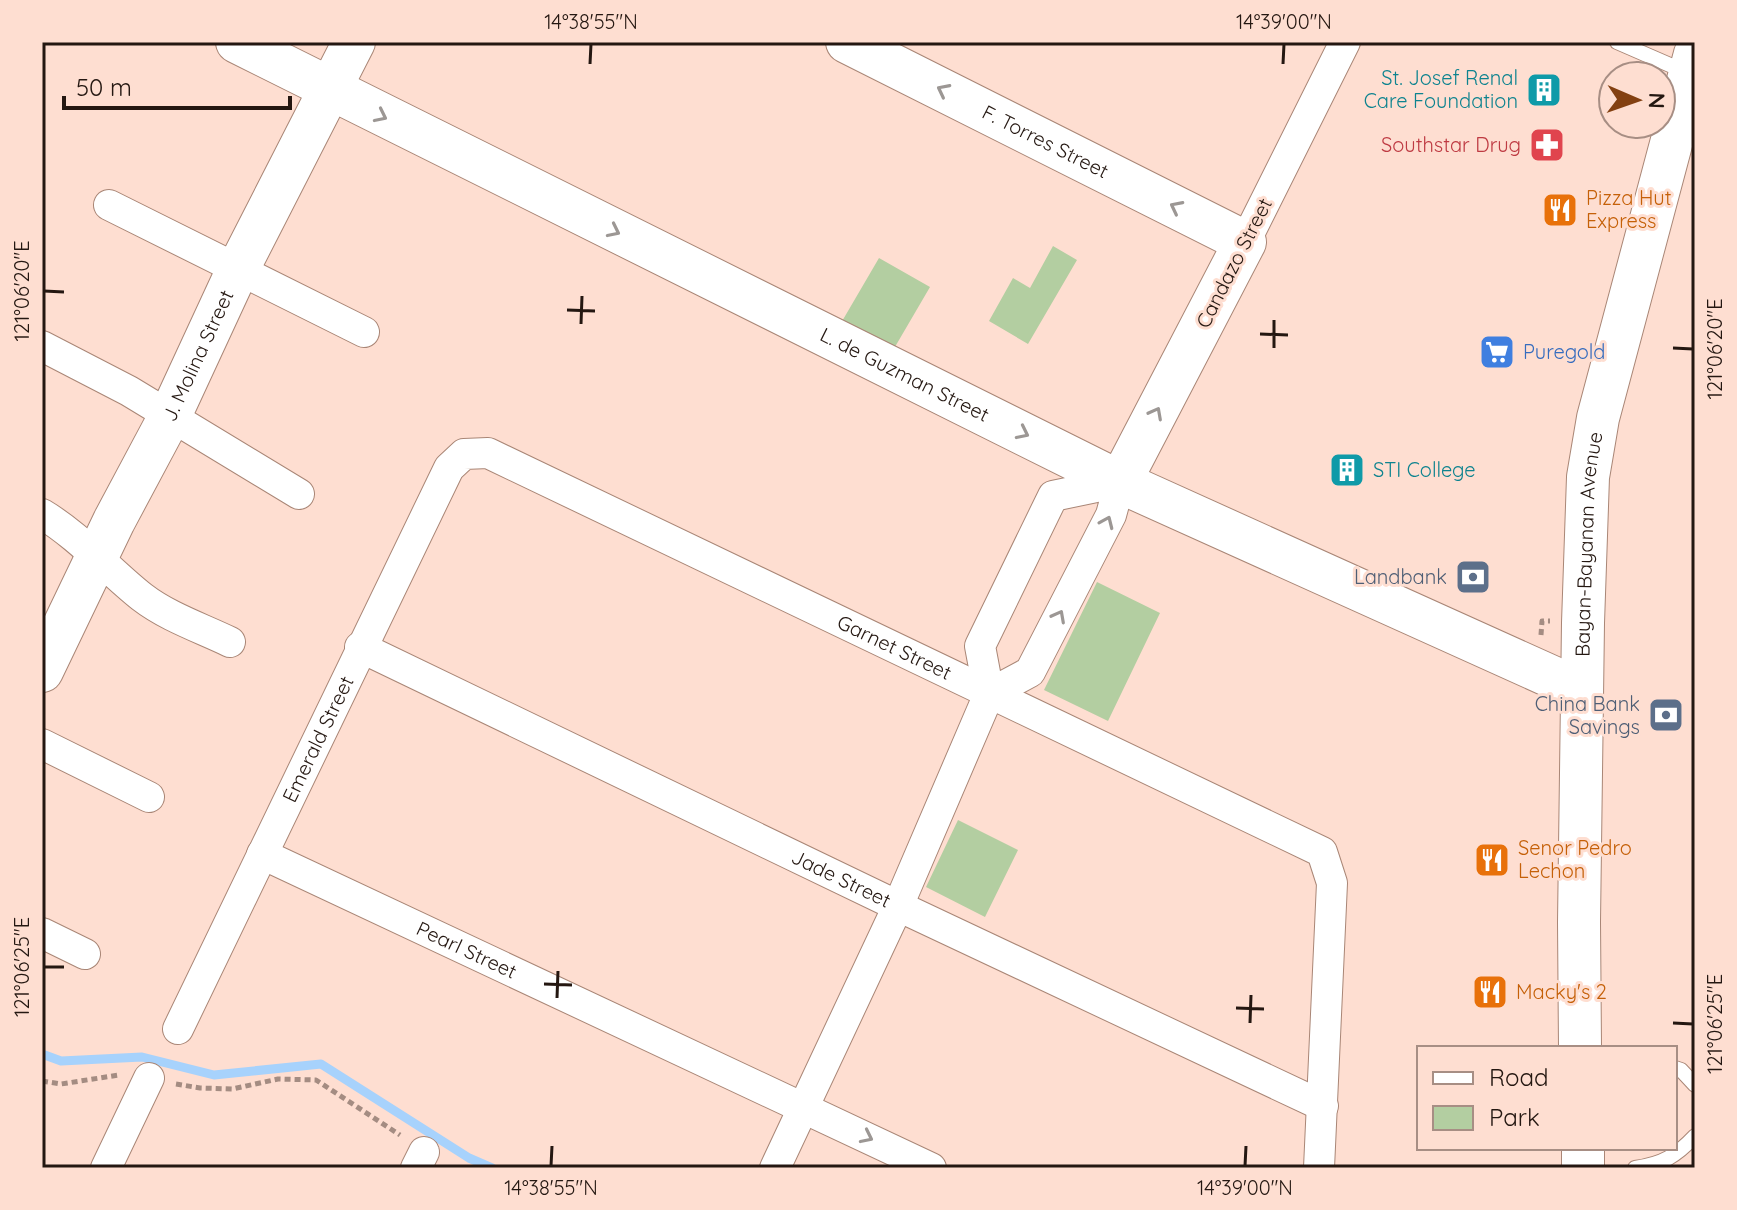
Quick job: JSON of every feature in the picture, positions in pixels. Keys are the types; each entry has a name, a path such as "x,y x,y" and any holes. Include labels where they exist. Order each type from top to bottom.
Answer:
{"street":[{"name":"L. de Guzman Street","path":"237,42 1120,482 1581,690"},
{"name":"J. Molina Street","path":"42,671 97,556 170,416 238,269 354,42"},
{"name":"F. Torres Street","path":"847,42 1245,242"},
{"name":"Candazo Street","path":"1120,482 1345,42"},
{"name":"Bayan-Bayanan Avenue","path":"1580,1046 1581,690 1588,477 1598,418 1692,64"},
{"path":"109,205 364,332"},
{"path":"42,346 129,391 299,494"},
{"name":"Garnet Street","path":"464,454 488,453 1322,852 1332,883 1323,1106"},
{"name":"Emerald Street","path":"178,1029 449,468 464,454"},
{"path":"775,1168 898,906 989,694 980,646 1053,496 1120,482 1111,515 1030,672 989,694"},
{"path":"42,514 97,556 143,597 230,642"},
{"name":"Jade Street","path":"360,647 1323,1106"},
{"path":"42,744 149,797"},
{"name":"Pearl Street","path":"262,854 931,1168"},
{"path":"42,933 85,954"},
{"path":"106,1168 149,1078"},
{"path":"1319,1168 1323,1106"}],"lane":[{"path":"1617,42 1692,64"},
{"path":"1677,1069 1695,1085"},
{"path":"1635,1168 1677,1156 1695,1136"}],"path":[{"path":"42,1081 61,1084 117,1075 200,1088 232,1089 278,1079 316,1080 420,1160"}],"green space":[{"path":"1053,246 1077,260 1028,344 989,321 1013,278 1030,288"},
{"path":"879,258 930,287 892,352 841,323"},
{"path":"1097,582 1160,613 1108,721 1044,690"},
{"path":"958,820 1018,850 985,917 926,887"}],"waterway":[{"path":"42,1054 61,1061 142,1057 214,1075 321,1064 469,1158 492,1168"}],"place":[{"name":"St. Josef Renal Care Foundation","path":"1544,90"},
{"name":"Southstar Drug","path":"1547,145"},
{"name":"Pizza Hut Express","path":"1560,210"},
{"name":"Puregold","path":"1497,352"},
{"name":"STI College","path":"1347,470"},
{"name":"Landbank","path":"1473,577"},
{"name":"China Bank Savings","path":"1666,715"},
{"name":"Senor Pedro Lechon","path":"1492,860"},
{"name":"Macky's 2","path":"1490,992"}]}
